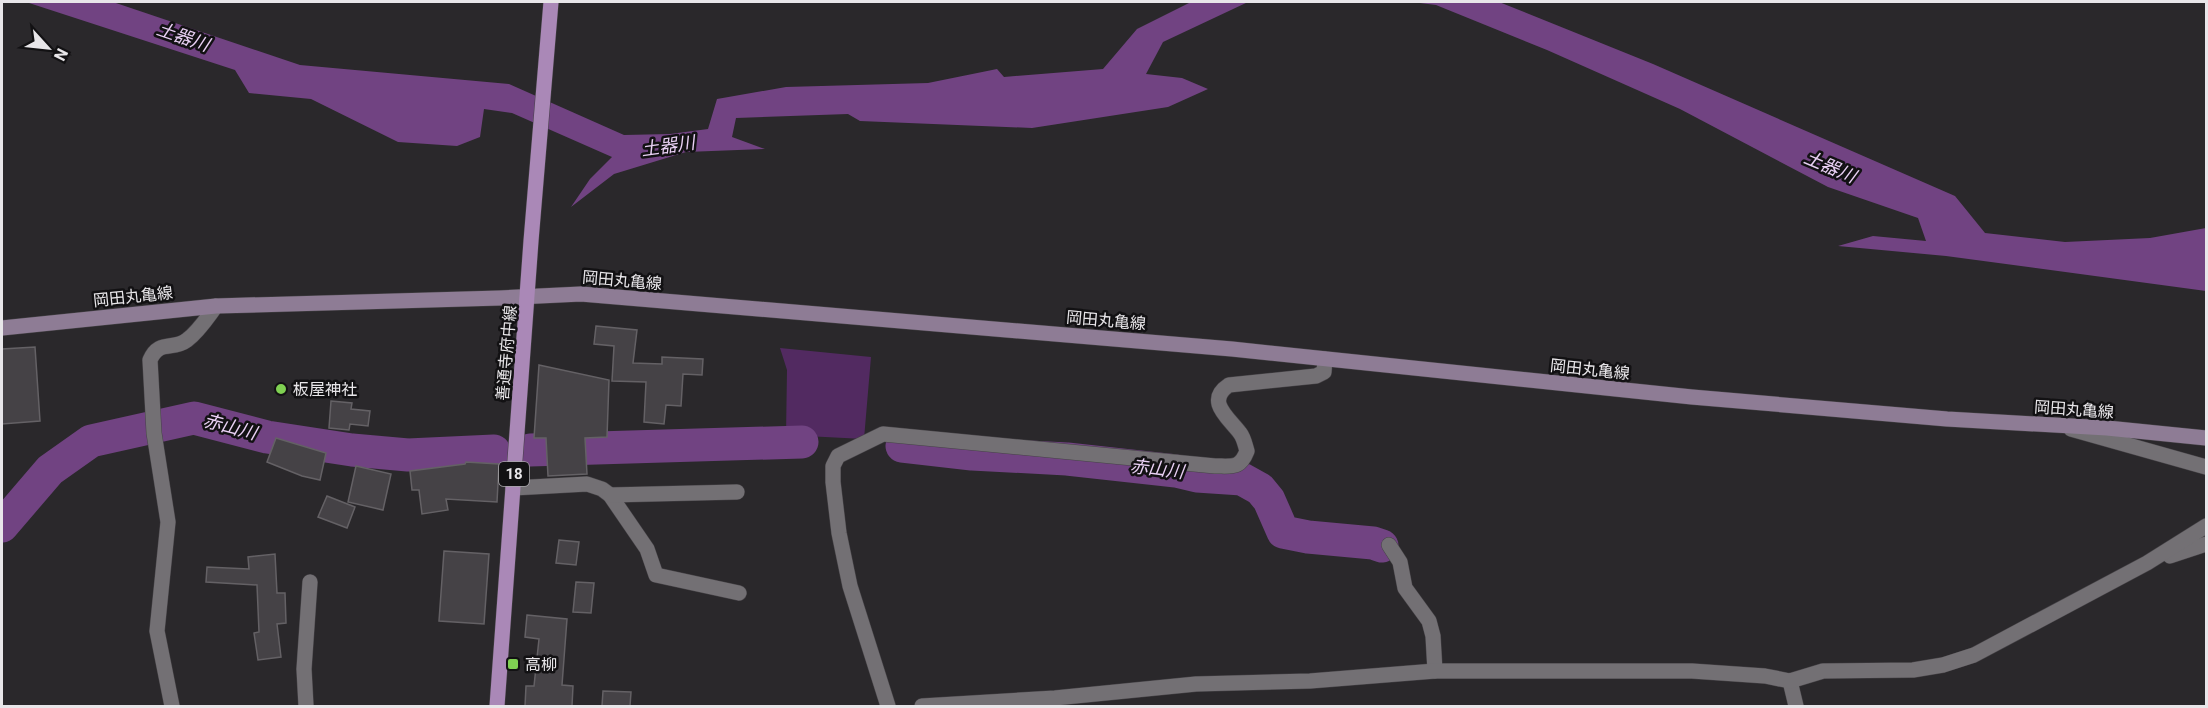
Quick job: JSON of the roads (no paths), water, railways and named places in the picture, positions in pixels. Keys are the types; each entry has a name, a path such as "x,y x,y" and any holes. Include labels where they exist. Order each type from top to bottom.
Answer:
{"main road":[{"name":"善通寺府中線","path":"497,706 551,2"},
{"name":"岡田丸亀線","path":"2,328 216,306 581,294 1220,348 1692,398 1947,419 2107,428 2206,438"}],"street":[{"path":"172,706 158,631 168,522 154,428 150,360 159,348 184,343 196,332 216,306"},
{"path":"888,706 849,586 833,482 833,466 838,456 883,434 1192,464 1235,466 1243,461 1248,451 1242,436 1221,409 1218,399 1220,391 1228,385 1316,376 1324,372 1325,360"},
{"path":"2057,426 2206,467"},
{"path":"513,488 587,484 602,489 610,495 647,549 656,575 739,593"},
{"path":"610,495 737,492"},
{"path":"922,706 1055,698 1196,684 1310,681 1435,671 1692,670 1765,676 1790,681 1823,671 1914,670 1943,665 1974,655 2146,563 2206,526"},
{"path":"2146,563 2206,544"},
{"path":"1389,545 1400,562 1405,588 1429,621 1433,636 1435,671"},
{"path":"306,706 304,669 309,582"},
{"path":"1790,681 1796,706"}],"water":[{"name":"土器川","path":"26,2 113,2 300,65 509,84 624,135 670,134 708,129 717,99 786,87 928,83 997,69 1004,77 1103,69 1137,29 1191,2 1248,2 1163,42 1146,74 1182,78 1208,89 1168,107 1032,128 860,121 848,114 736,118 732,137 765,149 686,152 614,174 571,207 590,179 612,157 512,113 484,109 480,137 457,146 398,142 311,99 249,93 235,70"},
{"name":"土器川","path":"1412,2 1499,2 1653,64 1955,196 1985,233 2065,242 2150,238 2206,228 2206,291 1946,256 1838,246 1873,236 1926,241 1918,218 1828,187 1680,109 1547,50 1436,5"}],"waterway":[{"name":"赤山川","path":"2,526 50,470 91,441 194,418 267,437 352,450 408,455 494,451"},
{"name":"赤山川","path":"530,450 802,442"},
{"name":"赤山川","path":"902,446 972,454 1067,459 1176,471 1197,476 1242,479 1260,489 1269,500 1283,532 1382,546"}],"place":[{"name":"板屋神社","path":"281,389"},
{"name":"高柳","path":"513,664"}]}
